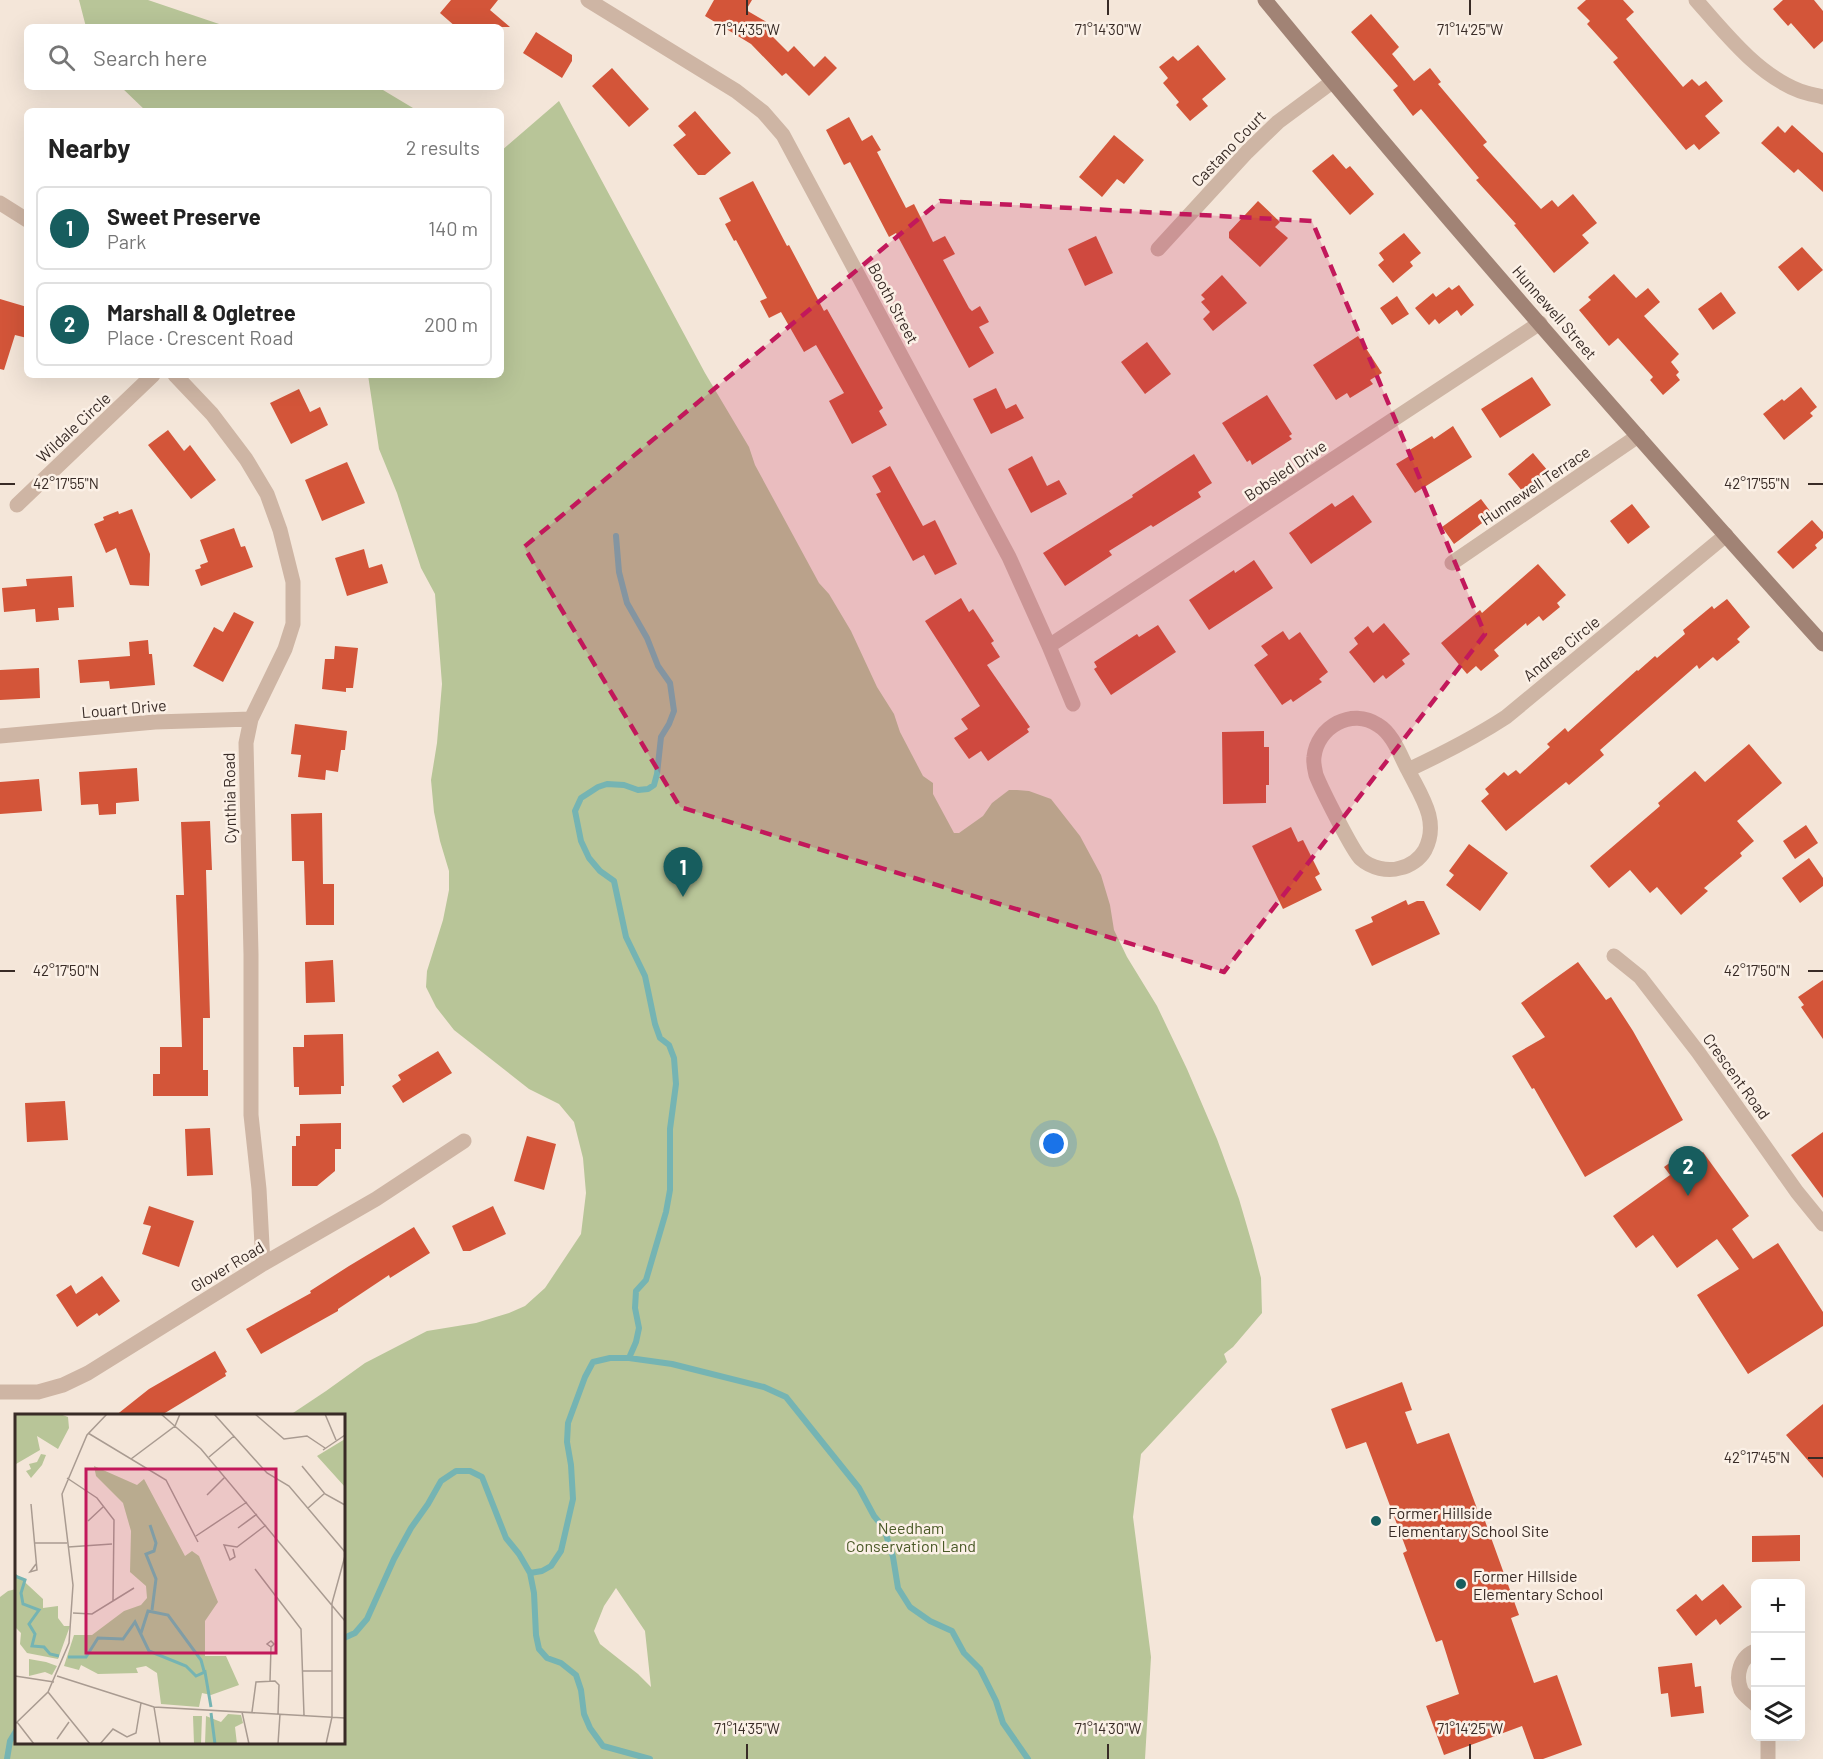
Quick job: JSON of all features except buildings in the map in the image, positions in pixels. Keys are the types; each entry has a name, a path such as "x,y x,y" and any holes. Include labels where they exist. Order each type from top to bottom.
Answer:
{"main road":[{"name":"Hunnewell Street","path":"1265,0 1332,82 1540,323 1725,536 1823,644"}],"street":[{"name":"Booth Street","path":"588,0 736,91 763,112 783,135 1009,557 1073,704"},
{"path":"1696,0 1732,42 1774,77 1800,91 1823,97"},
{"name":"Castano Court","path":"1158,249 1246,152 1278,122 1332,82"},
{"path":"0,203 24,218"},
{"name":"Bobsled Drive","path":"1049,646 1540,323"},
{"name":"Wildale Circle","path":"16,505 150,378"},
{"name":"Cynthia Road","path":"178,378 212,414 246,459 267,494 280,530 293,582 293,624 285,649 251,719 246,743 251,954 251,1115 259,1189 263,1264"},
{"name":"Hunnewell Terrace","path":"1452,563 1638,436"},
{"name":"Andrea Circle","path":"1408,770 1477,736 1506,717 1725,536"},
{"path":"1354,718 1367,720 1379,725 1389,735 1408,770 1430,815 1432,826 1430,840 1423,854 1412,864 1398,869 1379,869 1361,859 1352,846 1317,775 1313,760 1316,746 1326,730 1337,722 1354,718"},
{"name":"Louart Drive","path":"0,736 155,722 251,719"},
{"name":"Crescent Road","path":"1614,956 1640,977 1698,1052 1797,1192 1823,1224"},
{"name":"Glover Road","path":"0,1392 38,1392 63,1385 88,1373 263,1264 376,1199 464,1141"},
{"path":"1751,1653 1742,1663 1738,1679 1742,1693 1751,1701"},
{"path":"1768,1741 1768,1759"}],"highlighted area":[{"path":"940,201 1312,221 1485,634 1224,972 680,807 524,547"}],"green space":[{"path":"79,0 148,0 219,24 85,24"},
{"path":"124,90 383,90 413,108 143,108"},
{"name":"Needham Conservation Land","path":"559,101 705,373 749,447 755,465 819,583 829,594 851,631 923,776 933,783 933,794 954,833 959,833 983,816 992,803 1009,790 1029,791 1051,799 1080,836 1101,875 1110,905 1114,930 1127,957 1157,1006 1217,1139 1239,1199 1261,1278 1262,1313 1233,1347 1224,1354 1227,1362 1141,1454 1133,1517 1151,1657 1145,1759 0,1759 0,1597 15,1589 15,1744 345,1744 345,1414 292,1414 365,1363 427,1331 476,1323 525,1306 545,1288 581,1234 586,1193 583,1158 574,1122 559,1104 529,1089 454,1030 436,1007 426,987 427,971 443,920 449,890 449,871 434,812 431,780 442,684 435,594 421,568 397,493 379,449 368,378 504,378 504,148","holes":["616,1588 645,1631 651,1687 600,1644 594,1631 604,1606"]}],"waterway":[{"path":"616,536 619,572 627,603 647,638 658,666 670,683 674,711 661,737 654,785 648,789 638,790 624,785 607,784 581,798 575,811 581,841 589,858 600,871 614,881 626,937 645,976 655,1024 660,1038 669,1045 674,1058 676,1084 670,1129 670,1190 666,1212 646,1280 636,1291 635,1308 639,1328 629,1358"},
{"path":"530,1573 542,1571 551,1566 561,1551 573,1499 567,1442 568,1423 593,1362 610,1358 629,1358 672,1364 764,1387 786,1397 859,1488 874,1516 884,1528 893,1557 898,1588 910,1607 930,1621 952,1631 964,1653 980,1669 996,1701 1003,1723 1028,1759"},
{"path":"345,1638 355,1633 367,1619 394,1559 441,1481 456,1471 470,1471 482,1477 506,1538 530,1573 539,1649 547,1658 561,1663 576,1675 581,1690 584,1714 590,1728 603,1746 650,1759"},
{"path":"7,1759 10,1741 15,1733"}],"place":[{"name":"Sweet Preserve","path":"683,897"},
{"name":"Marshall & Ogletree","path":"1688,1196"},
{"name":"Former Hillside Elementary School Site","path":"1376,1521"},
{"name":"Former Hillside Elementary School","path":"1461,1584"}]}
